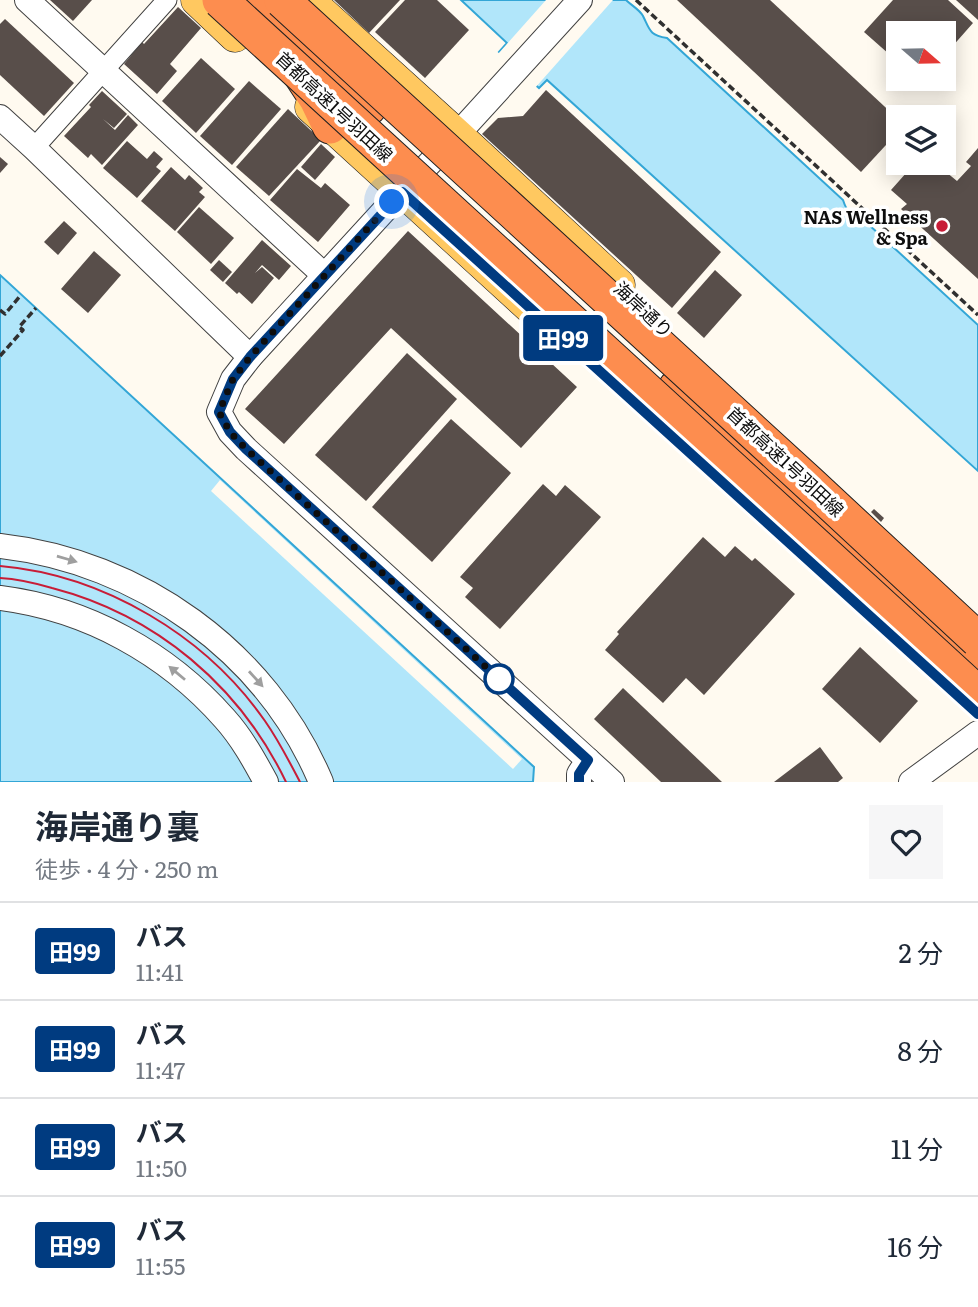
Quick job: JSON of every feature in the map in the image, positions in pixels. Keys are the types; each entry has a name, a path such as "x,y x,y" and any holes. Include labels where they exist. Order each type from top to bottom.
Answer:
{"highway":[{"name":"首都高速1号羽田線","path":"220,0 978,694"},
{"path":"250,0 317,99 330,126"},
{"path":"271,0 369,107 676,388 718,418 755,438 806,483 978,666"},
{"name":"首都高速1号羽田線","path":"282,0 978,640"},
{"path":"652,417 730,453 767,474 806,483"}],"main road":[{"path":"197,0 402,192 978,714"},
{"name":"海岸通り","path":"308,0 457,135 806,483 978,621"}],"street":[{"path":"27,0 324,275"},
{"path":"34,148 167,0"},
{"path":"580,0 250,357 233,379 219,412 230,432 246,449 583,771 612,782"},
{"path":"0,117 250,357"},
{"path":"0,546 60,557 103,572 165,601 194,621 221,642 266,690 305,748 321,782"},
{"path":"0,598 70,614 121,636 168,665 227,721 266,782"},
{"path":"911,782 978,733"}],"path":[{"path":"636,0 978,315"},
{"path":"0,310 5,314 22,295"},
{"path":"0,356 23,330 19,327 36,308"}],"water":[{"path":"461,0 626,0 638,10 653,33 667,38 843,200 852,216 868,224 978,325 978,471 547,80 539,88 499,52 507,43"},
{"path":"0,275 534,767 533,782 0,782"}],"pier":[{"path":"546,0 613,0 535,88 498,54"},
{"path":"220,480 522,759 513,769 211,491"}],"building":[{"path":"50,0 92,0 73,21"},
{"path":"334,0 400,0 369,33"},
{"path":"405,0 437,0 469,30 425,78 375,32"},
{"path":"677,0 770,0 886,108 886,145 861,172"},
{"path":"893,0 948,0 973,23 956,42 956,21 886,21 886,51 864,32"},
{"path":"956,0 978,0 978,20"},
{"path":"178,7 201,28 170,64 177,71 157,94 124,64"},
{"path":"5,19 74,83 44,116 0,75 0,24"},
{"path":"201,58 235,89 196,133 162,101"},
{"path":"249,81 281,109 232,165 200,136"},
{"path":"546,90 721,252 672,308 482,134 498,118 523,116"},
{"path":"102,91 127,114 114,128 103,119 115,130 128,115 138,125 102,165 91,154 88,158 64,136"},
{"path":"288,109 321,140 269,196 236,167"},
{"path":"127,141 147,159 154,151 163,159 156,167 161,171 137,198 103,168"},
{"path":"321,144 335,157 315,180 301,167"},
{"path":"978,148 978,279 901,209 907,204 891,190 904,175 950,175 957,181 971,166 966,162"},
{"path":"0,157 8,164 0,173"},
{"path":"171,167 185,180 189,175 203,188 199,192 205,197 175,231 141,201"},
{"path":"297,169 321,188 325,183 350,205 318,242 270,200"},
{"path":"199,207 234,238 211,264 177,232"},
{"path":"64,221 77,233 58,255 44,242"},
{"path":"408,231 577,387 521,448 391,328 284,444 245,409"},
{"path":"262,240 291,266 279,280 262,265 255,273 262,267 274,278 252,304 225,283"},
{"path":"94,251 121,275 88,313 61,289"},
{"path":"219,260 232,272 223,282 210,270"},
{"path":"715,270 742,295 704,338 677,313"},
{"path":"407,353 457,399 366,501 315,455"},
{"path":"451,419 511,473 432,562 372,507"},
{"path":"543,484 556,496 565,485 601,517 500,629 465,597 473,588 460,577"},
{"path":"874,509 884,518 881,522 871,512"},
{"path":"703,537 725,557 735,546 752,561 755,558 795,594 704,695 686,678 663,703 605,650 619,634 617,632"},
{"path":"860,647 918,701 880,743 822,689"},
{"path":"623,688 722,782 661,782 594,719"},
{"path":"820,747 843,778 838,782 774,782"}],"tram line":[{"path":"0,566 77,582 149,615 183,637 241,690 270,729 300,782"},
{"path":"0,578 39,584 90,600 126,616 160,636 191,659 245,715 286,782"}],"bus line":[{"name":"田99","path":"579,782 579,774 588,760 246,449 230,432 219,412 233,379 250,357 402,192 978,714"}],"place":[{"name":"NAS Wellness & Spa","path":"942,226"}],"route":[{"path":"392,202 250,357 233,379 219,412 230,432 246,449 508,687 499,679"}]}
